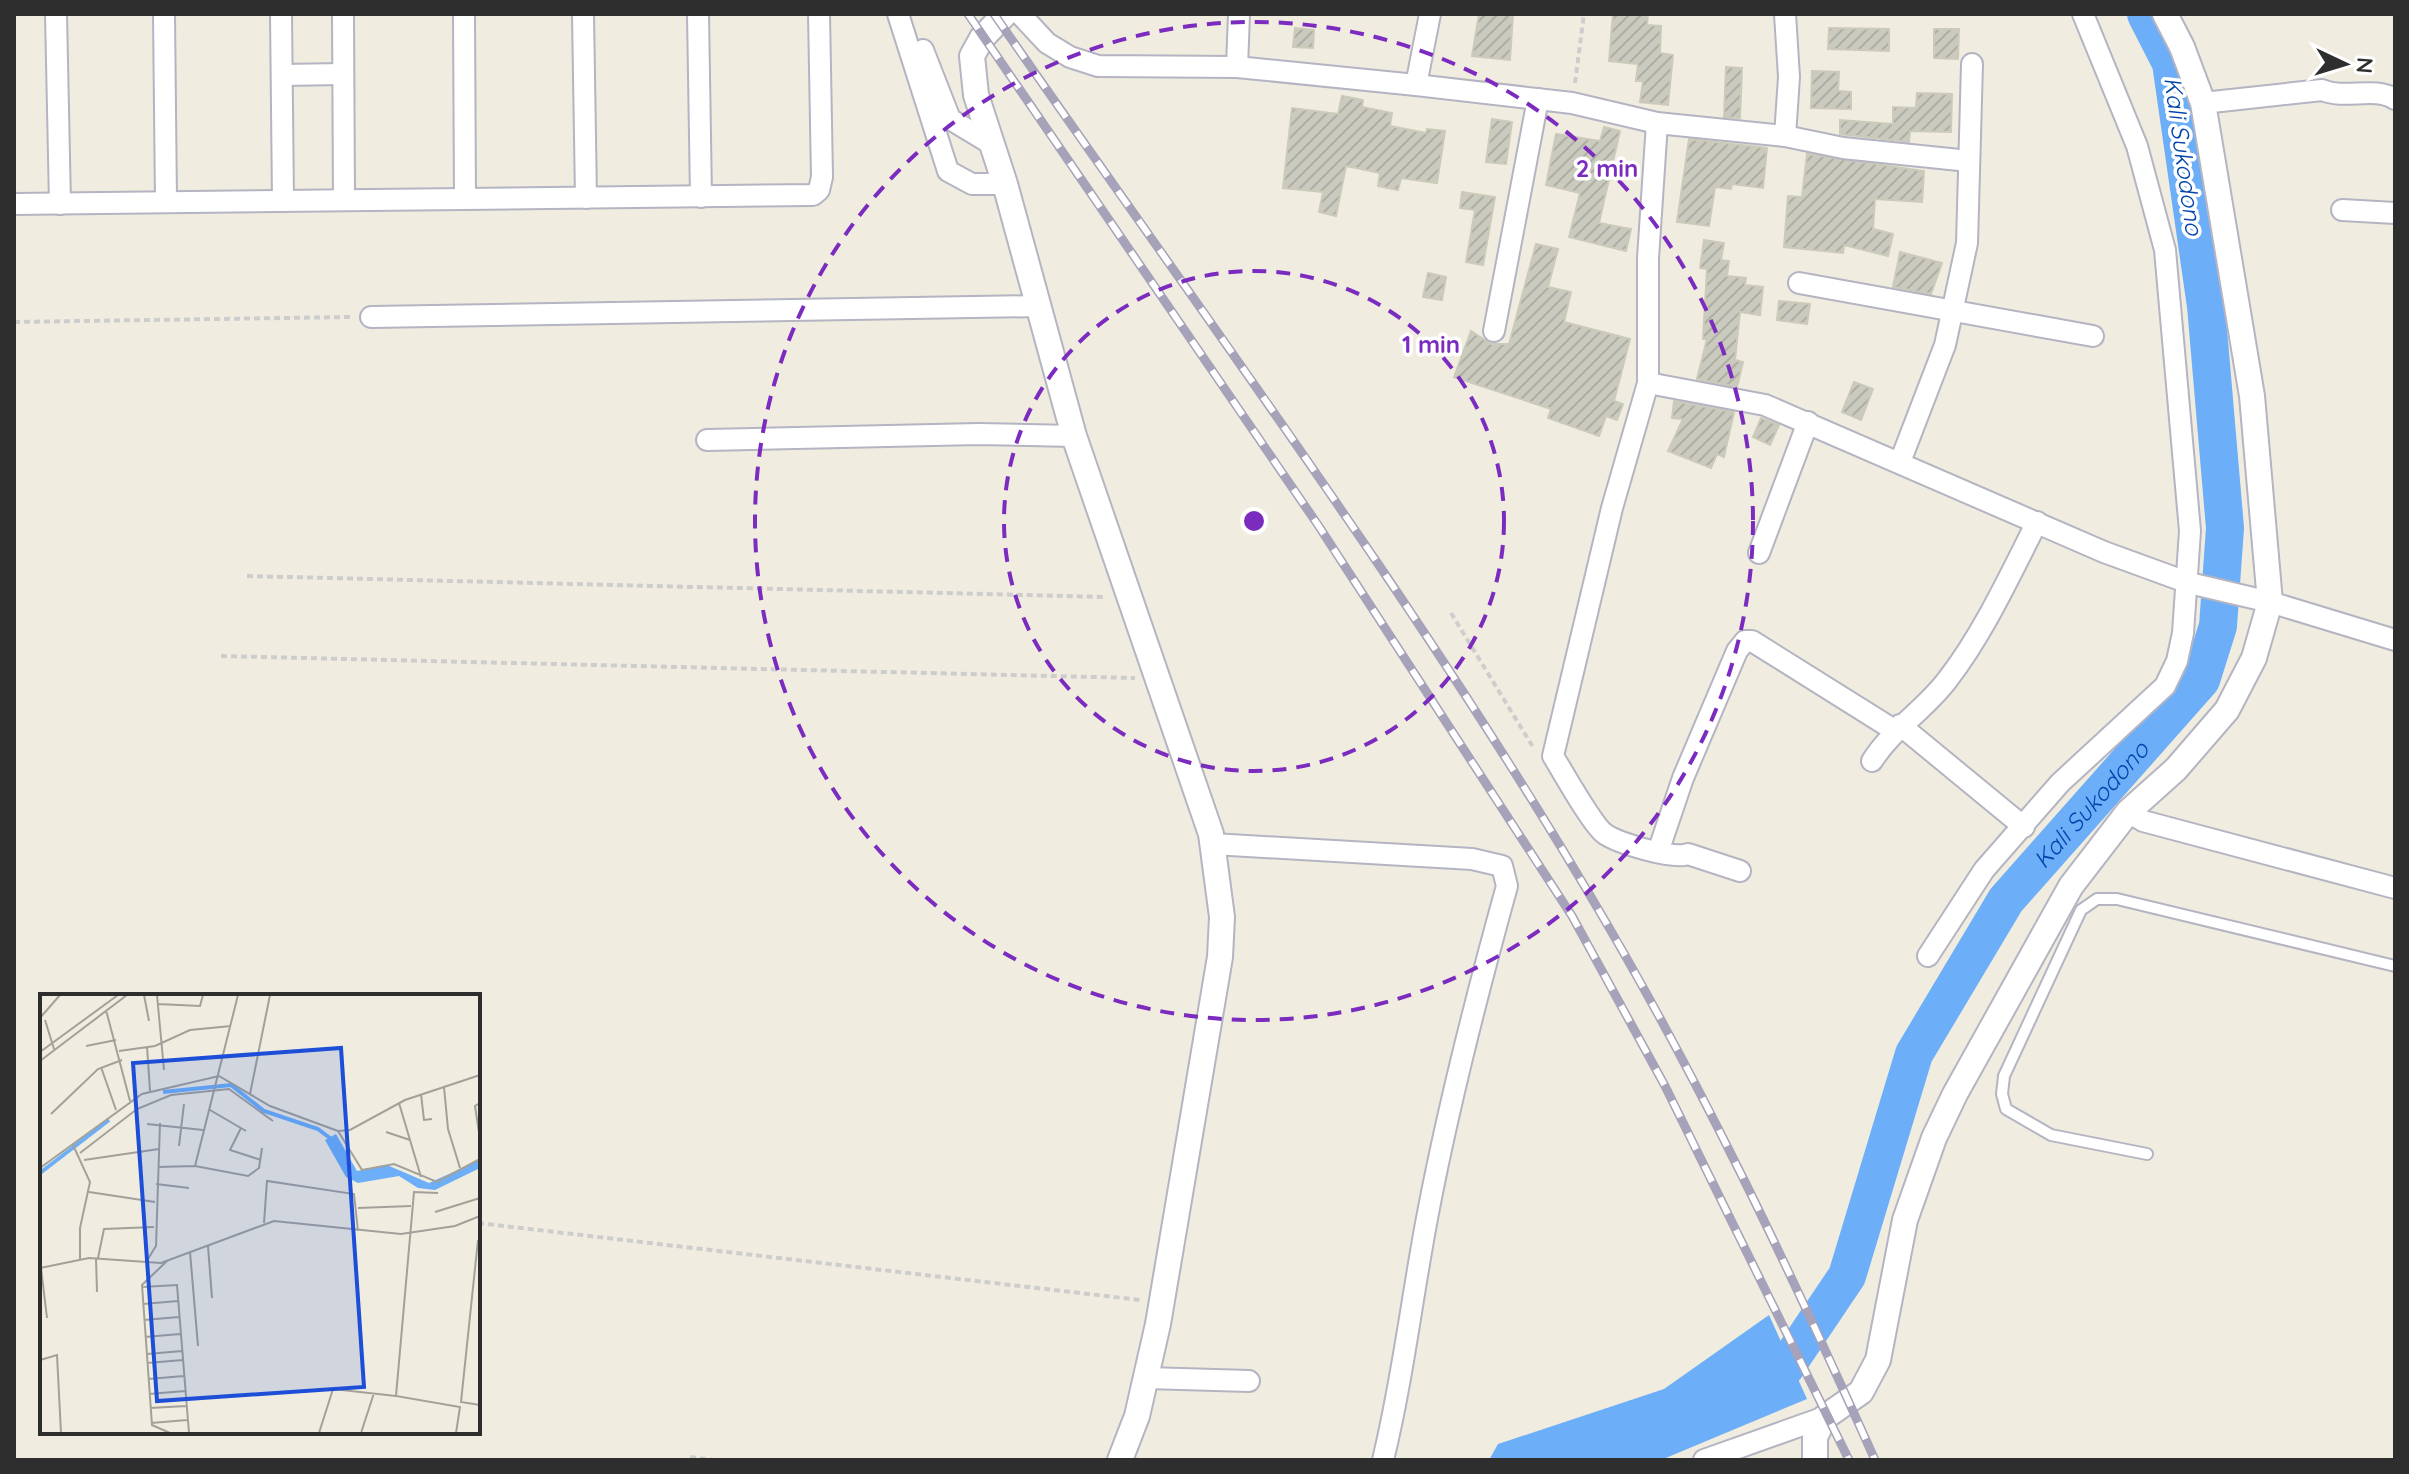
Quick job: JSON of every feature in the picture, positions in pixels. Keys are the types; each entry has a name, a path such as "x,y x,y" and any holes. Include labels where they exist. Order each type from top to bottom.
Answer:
{"street":[{"path":"56,14 60,204"},
{"path":"164,14 166,202"},
{"path":"281,14 283,201"},
{"path":"343,14 344,200"},
{"path":"464,14 465,199"},
{"path":"583,14 586,198"},
{"path":"698,14 701,197"},
{"path":"14,204 813,195 819,190 819,14"},
{"path":"900,14 916,30 950,119 948,171"},
{"path":"900,14 948,171 972,184 1005,184"},
{"path":"1005,14 982,38 972,56 976,95 1005,184 1074,436 1213,844 1222,917 1220,957 1162,1302 1147,1378 1120,1460"},
{"path":"1020,14 1047,43 1070,57 1098,66 1237,67 1416,85 1572,103 1657,123 1785,136 1843,148 1969,161"},
{"path":"1237,67 1239,14"},
{"path":"1416,85 1430,14"},
{"path":"1785,14 1789,77 1785,136"},
{"path":"1928,956 1984,870 2060,783 2141,711 2170,679 2180,649 2193,584 2165,250 2137,146 2083,14"},
{"path":"1704,1460 1825,1417 1849,1402 1870,1380 1878,1360 1905,1220 1934,1138 1955,1094 2053,913 2128,812 2176,769 2227,710 2254,658 2260,600 2252,396 2203,103 2182,47 2165,14"},
{"path":"1900,462 1945,345 1967,243 1972,64"},
{"path":"282,75 343,74"},
{"path":"2203,103 2322,90 2338,96 2385,93 2395,99"},
{"path":"1494,331 1538,99"},
{"path":"950,119 993,145"},
{"path":"1657,123 1648,258 1648,383 1612,508 1553,756 1604,834 1679,858 1688,854 1740,871"},
{"path":"2342,210 2395,213"},
{"path":"1799,283 2093,336"},
{"path":"371,317 1039,306"},
{"path":"1648,383 1765,405 2104,552 2193,584 2260,600 2395,640"},
{"path":"1759,553 1808,422"},
{"path":"707,440 979,434 1074,436"},
{"path":"1872,761 1897,728 1918,713 1956,668 2037,522"},
{"path":"1658,852 1683,778 1737,651 1745,641 1752,641 1897,728 2024,827"},
{"path":"2128,812 2143,821 2395,888"},
{"path":"1213,844 1472,859 1502,866 1507,886 1462,1059 1428,1213 1397,1400 1383,1460"},
{"path":"1147,1378 1249,1381"},
{"path":"1815,1460 1815,1437 1825,1417"}],"lane":[{"path":"2147,1154 2051,1135 2016,1118 2006,1109 2002,1094 2004,1076 2081,910 2097,899 2117,899 2395,966"}],"path":[{"path":"1572,103 1584,14"},
{"path":"14,322 371,317"},
{"path":"247,576 1130,598"},
{"path":"1451,613 1540,758 1553,756"},
{"path":"221,656 1157,679"},
{"path":"480,1223 1162,1302"},
{"path":"690,1457 713,1460"}],"water":[{"path":"1769,1315 1807,1399 1661,1460 1489,1460 1498,1444 1664,1389"}],"building":[{"path":"1479,14 1513,14 1510,60 1472,56"},
{"path":"1613,14 1648,14 1647,25 1661,26 1660,53 1673,55 1668,105 1640,102 1643,81 1636,81 1638,64 1609,61"},
{"path":"1295,28 1314,30 1313,48 1293,47"},
{"path":"1829,28 1889,29 1889,51 1828,49"},
{"path":"1934,29 1959,29 1958,59 1934,58"},
{"path":"1726,67 1742,68 1740,118 1724,117"},
{"path":"1812,71 1839,72 1838,91 1851,92 1851,109 1811,108"},
{"path":"1917,93 1952,94 1951,132 1910,131 1909,142 1840,134 1840,120 1893,124 1893,107 1916,108"},
{"path":"1342,96 1363,100 1362,107 1392,113 1390,126 1426,133 1427,129 1445,131 1437,183 1401,178 1398,190 1378,186 1380,173 1346,166 1336,216 1319,212 1323,192 1283,188 1292,108 1338,114"},
{"path":"1492,119 1512,122 1506,164 1486,162"},
{"path":"1604,127 1620,131 1599,223 1631,229 1626,251 1569,237 1580,193 1546,185 1556,134 1600,141"},
{"path":"1689,139 1767,148 1763,188 1732,184 1731,189 1715,187 1709,226 1677,222"},
{"path":"1807,154 1924,171 1922,202 1875,199 1873,229 1893,234 1888,256 1844,245 1843,253 1784,247 1788,196 1802,197"},
{"path":"1462,192 1495,197 1483,265 1466,262 1475,210 1460,208"},
{"path":"1704,240 1724,243 1721,260 1729,261 1727,276 1746,278 1745,285 1763,287 1760,315 1740,312 1735,360 1743,362 1737,387 1697,379 1707,339 1703,339 1707,269 1700,268"},
{"path":"1536,244 1558,249 1548,287 1571,292 1564,322 1630,339 1614,401 1623,404 1617,420 1606,416 1599,436 1548,418 1551,409 1454,377 1471,331 1491,344 1509,344"},
{"path":"1900,252 1942,263 1931,294 1893,287"},
{"path":"1428,273 1446,277 1442,300 1423,297"},
{"path":"1779,301 1810,304 1807,324 1777,320"},
{"path":"1854,382 1873,389 1861,420 1842,412"},
{"path":"1674,401 1734,412 1724,457 1717,454 1711,468 1668,451 1683,419 1672,418"},
{"path":"1761,418 1779,425 1770,445 1753,437"}],"waterway":[{"name":"Kali Sukodono","path":"1748,1388 1785,1368 1847,1276 1914,1054 2006,900 2201,680 2218,626 2225,528 2206,306 2171,63 2146,14"}],"railway":[{"path":"968,14 1318,525 1572,916 1665,1086 1849,1460"},
{"path":"994,14 1376,561 1522,783 1631,965 1706,1104 1810,1316 1875,1460"}]}
